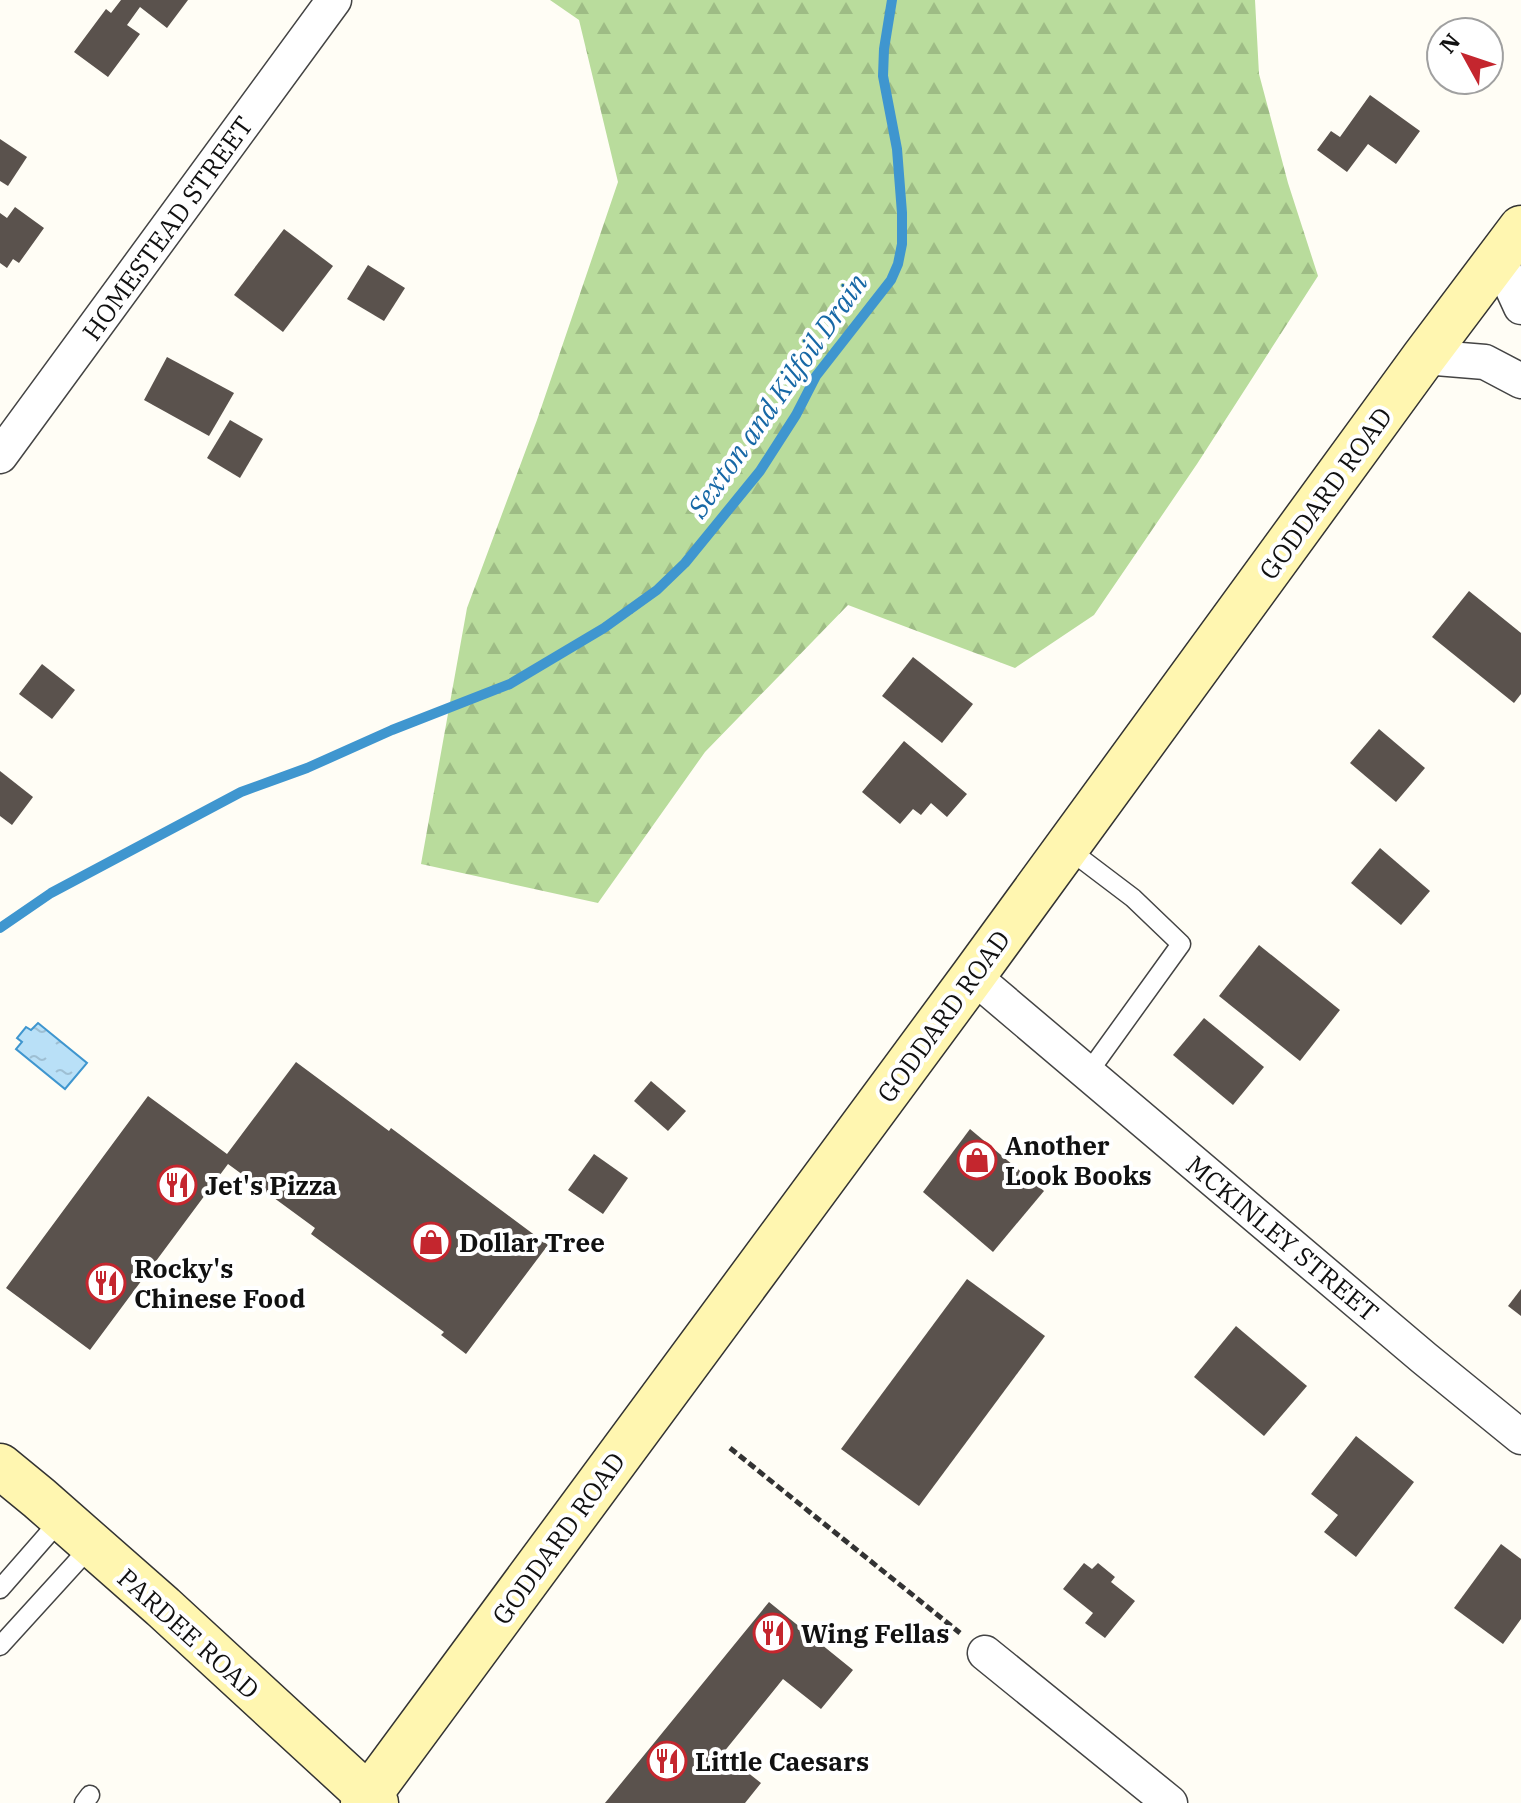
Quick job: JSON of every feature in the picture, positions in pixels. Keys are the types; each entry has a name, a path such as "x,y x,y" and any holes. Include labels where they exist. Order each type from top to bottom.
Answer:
{"main road":[{"name":"GODDARD ROAD","path":"369,1801 1424,357 1510,244"},
{"name":"PARDEE ROAD","path":"0,1466 163,1607 369,1801"}],"street":[{"name":"HOMESTEAD STREET","path":"0,456 325,5"},
{"path":"1510,244 1521,307"},
{"path":"1424,357 1485,362 1521,381"},
{"name":"MCKINLEY STREET","path":"973,976 1521,1437"},
{"path":"985,1653 1170,1803"}],"lane":[{"path":"1067,848 1133,898 1181,944 1088,1073"},
{"path":"0,1589 77,1532"},
{"path":"0,1646 77,1532"}],"path":[{"path":"730,1448 985,1653"}],"green space":[{"path":"550,0 1255,0 1259,74 1288,183 1318,276 1197,464 1094,615 1015,668 848,605 705,752 598,903 421,864 467,608 537,420 618,182 579,20"}],"water":[{"path":"38,1023 87,1063 65,1089 16,1049 22,1042 17,1038 26,1027 31,1030"}],"building":[{"path":"121,0 188,0 167,28 140,7 127,25 140,34 108,77 74,52 106,9 111,13"},
{"path":"1370,95 1420,131 1396,164 1368,144 1347,172 1317,150 1331,131 1340,137"},
{"path":"0,139 27,157 8,186 0,181"},
{"path":"15,207 44,228 19,263 13,259 7,268 0,263 0,213 7,218"},
{"path":"284,229 333,266 283,332 234,295"},
{"path":"368,265 405,288 384,321 347,299"},
{"path":"167,357 234,393 209,436 144,400"},
{"path":"230,420 263,439 240,478 207,458"},
{"path":"1469,591 1521,633 1521,694 1514,703 1432,637"},
{"path":"913,657 973,704 942,743 882,696"},
{"path":"42,664 75,690 52,719 19,694"},
{"path":"1379,729 1425,768 1396,802 1350,763"},
{"path":"904,741 967,794 947,817 931,803 921,815 913,809 900,824 862,792"},
{"path":"0,771 33,797 12,825 0,816"},
{"path":"1380,848 1430,891 1401,925 1351,883"},
{"path":"1259,945 1340,1010 1300,1061 1219,996"},
{"path":"1204,1018 1264,1067 1233,1105 1173,1055"},
{"path":"296,1062 389,1131 391,1128 548,1245 466,1354 441,1335 444,1332 311,1234 315,1228 228,1164 90,1350 6,1288 148,1096 227,1154"},
{"path":"651,1081 686,1111 668,1131 634,1101"},
{"name":"Another Look Books","path":"970,1129 1044,1191 993,1252 923,1192"},
{"path":"594,1154 628,1178 603,1214 568,1190"},
{"path":"967,1279 1045,1336 919,1506 841,1449"},
{"path":"1521,1289 1521,1316 1508,1306"},
{"path":"1236,1326 1307,1386 1264,1436 1194,1377"},
{"path":"1356,1436 1414,1482 1356,1557 1324,1532 1338,1515 1311,1494"},
{"path":"1501,1544 1521,1559 1521,1619 1503,1644 1454,1608"},
{"path":"1084,1563 1092,1569 1098,1563 1115,1577 1111,1582 1135,1601 1105,1638 1085,1623 1093,1613 1063,1589"},
{"path":"769,1602 853,1670 821,1709 783,1679 723,1753 761,1783 745,1803 605,1803"}],"waterway":[{"name":"Sexton and Kilfoil Drain","path":"0,928 51,893 241,792 510,684 604,628 657,590 685,563 760,471 796,415 816,376 891,280 898,264 902,244 902,213 897,149 883,76 892,0"}],"place":[{"name":"Another Look Books","path":"977,1160"},
{"name":"Jet's Pizza","path":"177,1185"},
{"name":"Dollar Tree","path":"431,1242"},
{"name":"Rocky's Chinese Food","path":"106,1283"},
{"name":"Wing Fellas","path":"773,1633"},
{"name":"Little Caesars","path":"667,1761"}]}
